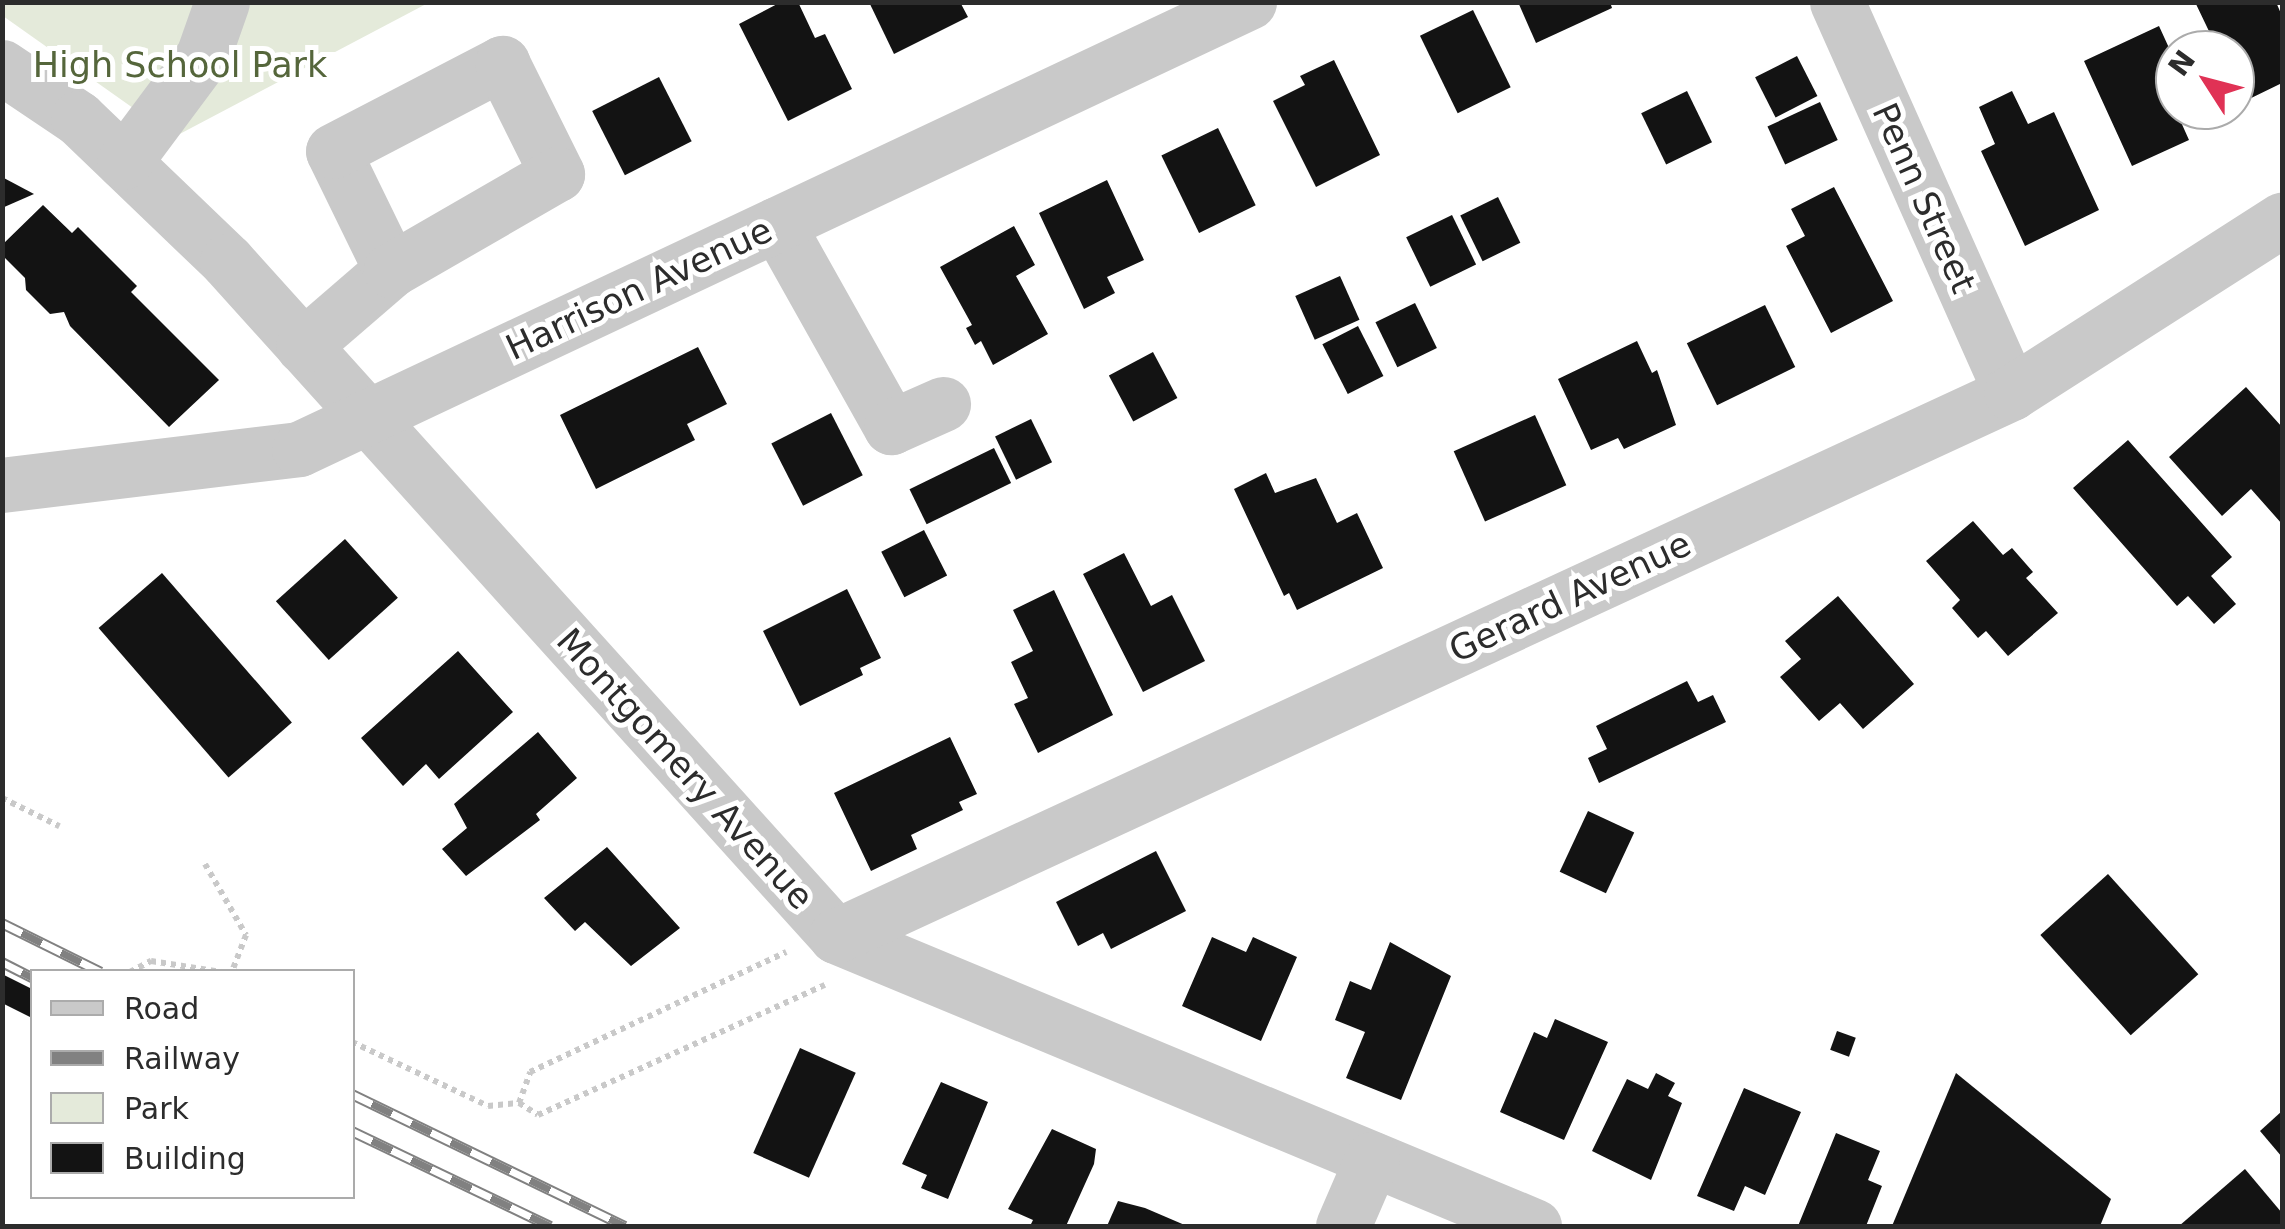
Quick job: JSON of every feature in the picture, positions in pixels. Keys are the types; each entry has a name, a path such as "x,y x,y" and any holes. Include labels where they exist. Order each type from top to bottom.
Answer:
{"street":[{"path":"124,162 203,56 222,2"},
{"name":"Harrison Avenue","path":"2,486 298,449 1249,2"},
{"name":"Penn Street","path":"1838,2 2011,393"},
{"name":"Montgomery Avenue","path":"2,67 78,118 227,260 366,417 820,950 1372,1158 1534,1226"},
{"name":"Gerard Avenue","path":"820,950 2011,393 2282,220"},
{"path":"777,224 890,427 943,404"},
{"path":"303,346 392,270"},
{"path":"1343,1226 1372,1158"}],"path":[{"path":"2,798 58,826"},
{"path":"205,864 246,935 233,969"},
{"path":"355,1043 488,1106 519,1103 538,1115 836,980 820,950 530,1072 519,1103"},
{"path":"136,969 151,961 202,969"}],"green space":[{"name":"High School Park","path":"2,3 428,3 174,137 3,16"}],"building":[{"path":"781,2 798,2 815,38 825,34 852,89 788,121 739,24"},
{"path":"869,2 960,2 968,17 894,54"},
{"path":"1518,2 1610,2 1612,8 1536,43"},
{"path":"2195,2 2276,2 2282,16 2282,83 2255,96 2255,30 2208,30"},
{"path":"1473,10 1511,87 1458,113 1420,36"},
{"path":"2159,26 2161,30 2155,30 2155,130 2185,130 2189,140 2132,166 2084,61"},
{"path":"1797,56 1817,96 1776,117 1755,77"},
{"path":"1334,60 1380,155 1316,187 1273,101 1305,85 1300,76"},
{"path":"659,77 692,141 625,175 592,111"},
{"path":"1687,91 1712,142 1666,165 1641,113"},
{"path":"2012,91 2028,124 2054,112 2099,210 2025,246 1981,151 1995,144 1979,107"},
{"path":"1820,102 1838,140 1785,165 1767,127"},
{"path":"1218,128 1256,205 1199,233 1161,156"},
{"path":"2,177 34,194 2,208"},
{"path":"1107,180 1144,260 1107,277 1115,293 1084,309 1039,213"},
{"path":"1834,187 1893,301 1831,333 1786,246 1805,236 1791,209"},
{"path":"1498,197 1520,243 1483,261 1460,215"},
{"path":"43,205 72,233 78,227 137,286 131,292 219,380 169,427 70,326 64,312 50,314 26,290 25,278 2,255 2,245"},
{"path":"1452,215 1476,264 1430,287 1406,237"},
{"path":"1014,226 1035,265 1016,276 1048,334 993,365 981,341 975,345 966,328 972,325 940,267"},
{"path":"1340,276 1360,320 1315,340 1295,296"},
{"path":"1415,303 1437,348 1397,367 1375,322"},
{"path":"1765,305 1795,367 1717,405 1687,343"},
{"path":"1358,326 1383,376 1348,394 1322,344"},
{"path":"1637,341 1652,373 1657,370 1676,425 1624,449 1618,438 1591,450 1558,379"},
{"path":"698,347 727,404 687,424 695,440 596,489 560,415"},
{"path":"1153,352 1177,398 1133,421 1109,375"},
{"path":"2246,387 2282,427 2282,524 2251,489 2222,516 2169,457"},
{"path":"831,413 863,475 803,506 771,443"},
{"path":"1535,415 1566,485 1485,522 1454,451"},
{"path":"1031,419 1052,462 1016,480 995,437"},
{"path":"2128,440 2232,557 2211,576 2236,604 2214,624 2188,596 2177,606 2073,488"},
{"path":"994,448 1011,483 927,524 910,489"},
{"path":"1266,473 1275,493 1316,478 1337,523 1357,513 1383,568 1297,610 1289,593 1284,596 1234,489"},
{"path":"1973,521 2003,555 2012,548 2033,572 2026,578 2058,613 2008,656 1986,631 1978,638 1952,608 1960,600 1926,561"},
{"path":"924,530 947,575 904,597 881,552"},
{"path":"345,539 398,598 329,660 276,601"},
{"path":"1124,553 1151,606 1172,595 1205,661 1143,692 1083,574"},
{"path":"162,573 292,722 229,778 99,628"},
{"path":"847,589 881,658 860,668 863,675 800,706 763,631"},
{"path":"1054,590 1113,715 1038,753 1014,704 1028,698 1011,662 1033,651 1013,610"},
{"path":"1838,596 1914,684 1863,729 1840,703 1819,721 1780,677 1801,659 1785,641"},
{"path":"458,651 513,712 439,779 426,764 403,786 361,738"},
{"path":"1687,681 1698,702 1713,695 1726,722 1599,783 1588,758 1607,749 1596,726"},
{"path":"538,732 577,778 536,814 540,820 466,876 442,849 467,828 454,804"},
{"path":"950,737 977,794 959,802 963,810 911,835 917,849 871,871 834,793"},
{"path":"1588,811 1634,833 1606,893 1560,872"},
{"path":"607,847 680,928 631,966 585,922 575,931 544,898"},
{"path":"1156,851 1186,911 1111,949 1103,933 1078,946 1056,902"},
{"path":"2108,874 2198,974 2131,1035 2040,935"},
{"path":"1212,937 1246,952 1253,937 1297,957 1261,1041 1182,1006"},
{"path":"1390,942 1451,976 1401,1100 1346,1078 1365,1032 1335,1020 1350,981 1371,990"},
{"path":"2,974 30,988 30,1017 2,1003"},
{"path":"1555,1019 1608,1042 1564,1140 1500,1112 1534,1032 1547,1038"},
{"path":"1837,1031 1856,1038 1849,1057 1830,1050"},
{"path":"800,1048 856,1073 809,1178 753,1153"},
{"path":"1656,1073 1675,1083 1668,1096 1682,1103 1651,1180 1592,1151 1627,1079 1648,1089"},
{"path":"1956,1073 2111,1199 2100,1226 1892,1226"},
{"path":"941,1082 988,1102 948,1199 921,1188 927,1175 902,1164"},
{"path":"1744,1088 1801,1112 1765,1195 1745,1186 1734,1211 1697,1196"},
{"path":"2282,1111 2282,1157 2260,1131"},
{"path":"1052,1129 1096,1149 1094,1164 1066,1226 1030,1226 1033,1220 1008,1209"},
{"path":"1836,1133 1880,1151 1868,1180 1882,1186 1866,1226 1798,1226"},
{"path":"2245,1169 2282,1213 2282,1226 2179,1226"},
{"path":"1118,1201 1145,1208 1187,1226 1107,1226"}],"railway":[{"path":"2,923 95,969"},
{"path":"2,962 30,976"},
{"path":"355,1095 625,1226"},
{"path":"355,1132 550,1226"}]}
